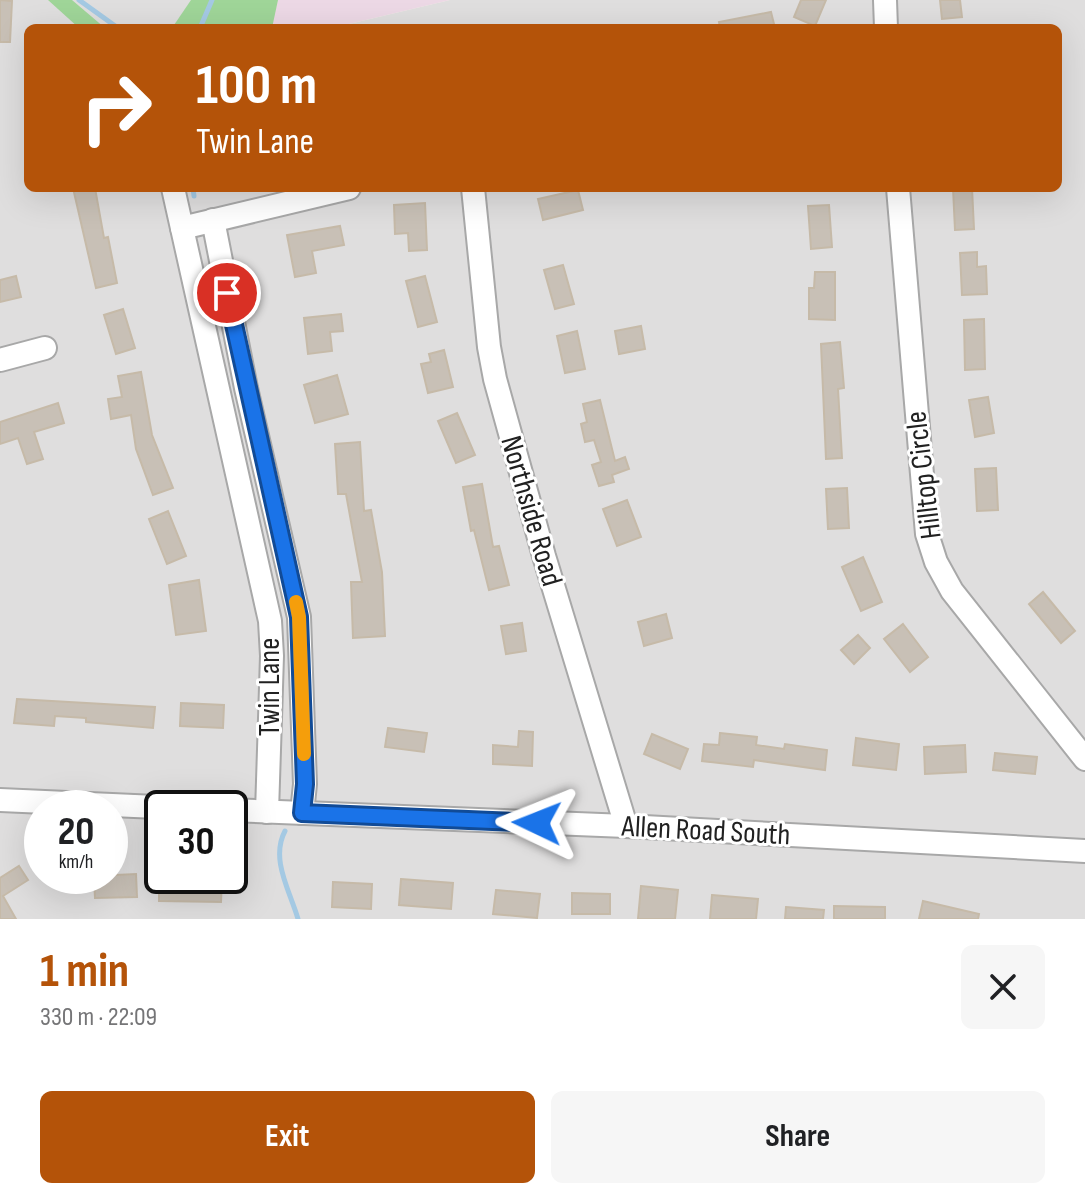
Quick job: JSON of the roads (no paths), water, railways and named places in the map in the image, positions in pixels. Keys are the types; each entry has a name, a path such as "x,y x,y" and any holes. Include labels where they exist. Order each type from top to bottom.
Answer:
{"street":[{"path":"885,0 886,24"},
{"name":"Twin Lane","path":"174,192 270,621 272,656 267,812"},
{"path":"182,228 332,192"},
{"name":"Northside Road","path":"473,192 495,379 544,556 626,826"},
{"name":"Hilltop Circle","path":"898,192 923,511 936,562 964,607 1085,759"},
{"name":"Twin Lane","path":"213,220 246,388 299,617 304,769 302,813"},
{"path":"0,360 45,348"},
{"path":"0,800 144,806"},
{"name":"Allen Road South","path":"248,811 626,826 1085,851"}],"waterway":[{"path":"79,0 112,24"},
{"path":"202,24 212,0"},
{"path":"194,192 194,196"},
{"path":"285,831 280,864 298,919"}]}
